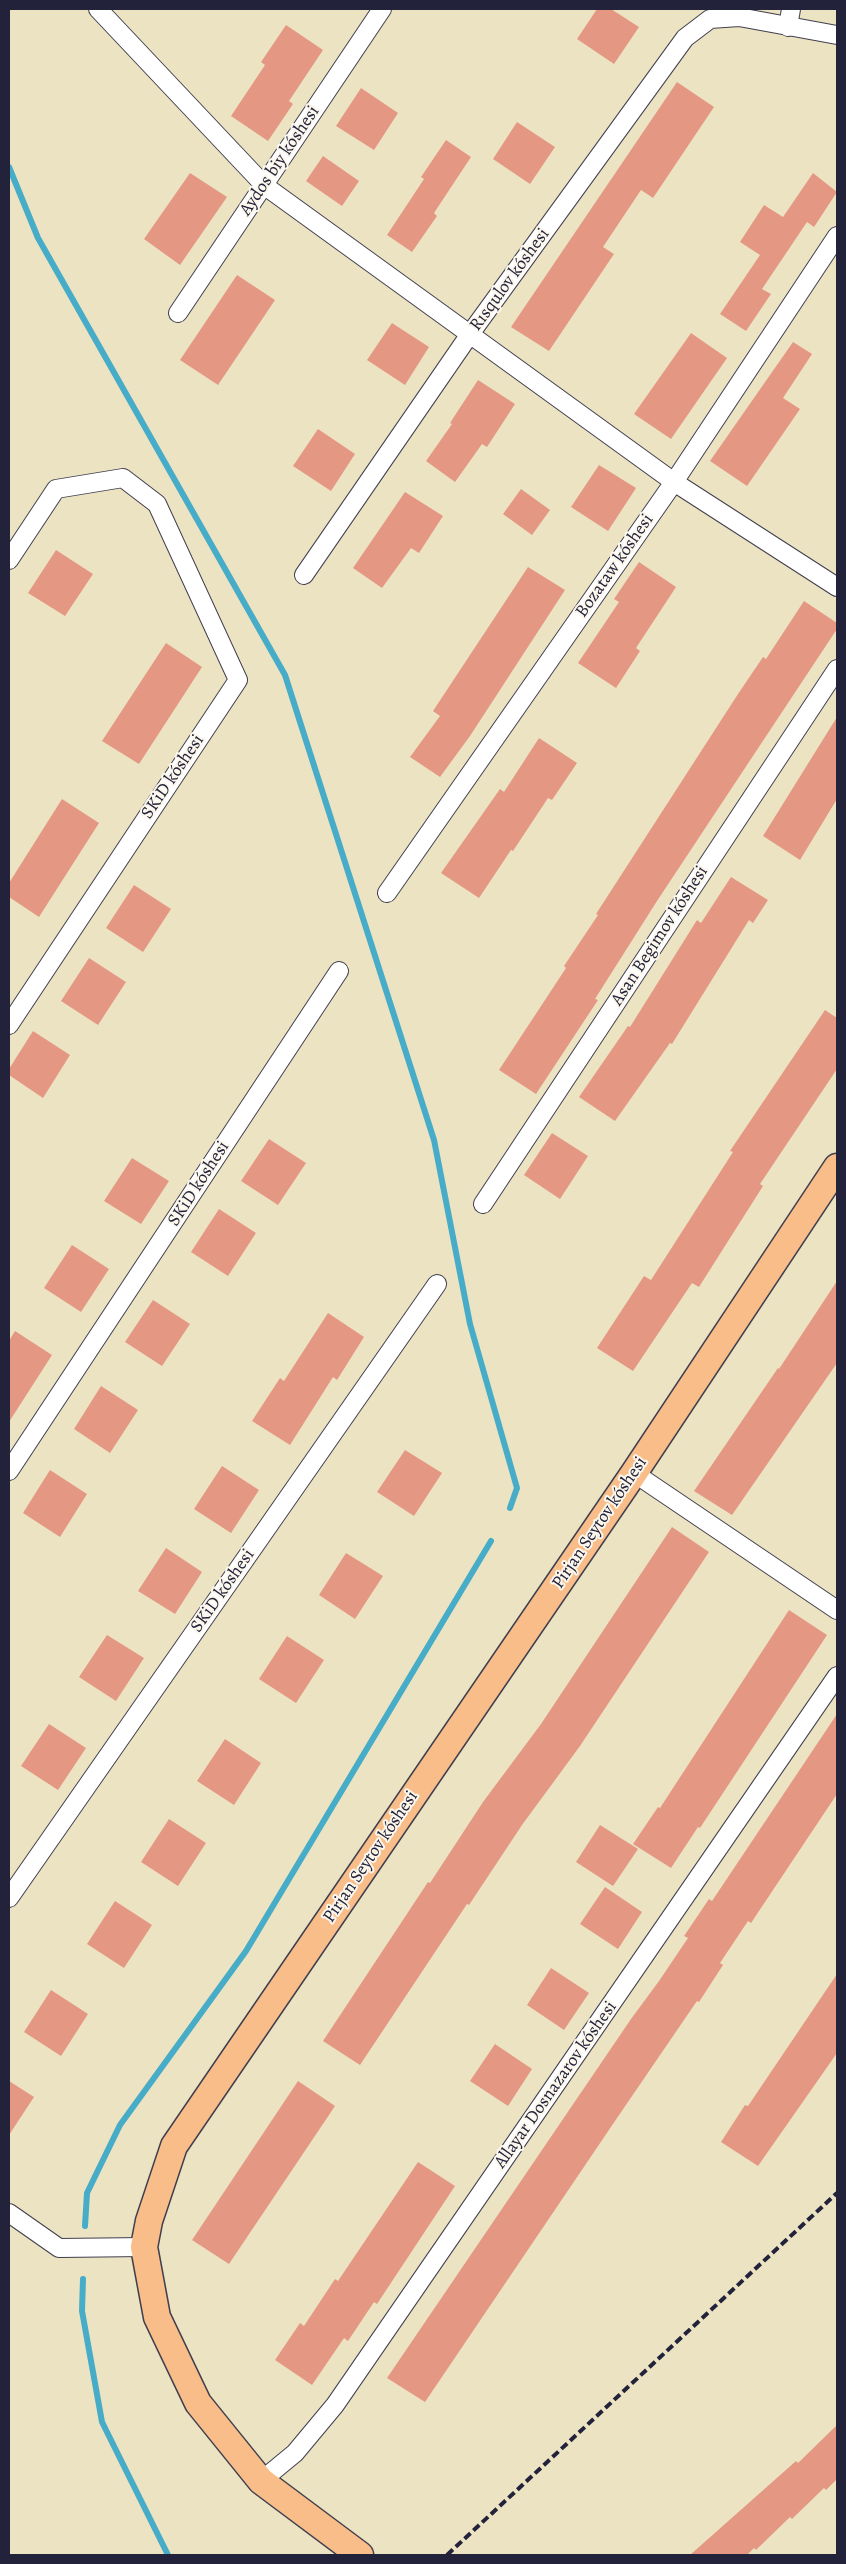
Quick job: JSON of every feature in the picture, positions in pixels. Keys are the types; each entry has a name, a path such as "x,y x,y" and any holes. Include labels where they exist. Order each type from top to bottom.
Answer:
{"main road":[{"name":"Pirjan Seytov kóshesi","path":"350,2552 261,2481 198,2404 157,2317 144,2247 149,2221 174,2146 634,1473 837,1167"}],"street":[{"path":"98,9 265,186 674,482 837,587"},
{"name":"Aydos biy kóshesi","path":"178,313 382,9"},
{"path":"788,27 790,9"},
{"name":"Rısqulov kóshesi","path":"304,575 470,334 684,38 710,18 738,13 788,27 837,35"},
{"name":"Bozataw kóshesi","path":"387,893 674,482 837,236"},
{"name":"SKiD kóshesi","path":"9,560 56,489 124,478 156,504 238,680 9,1025"},
{"name":"Asan Begimov kóshesi","path":"483,1204 837,668"},
{"name":"SKiD kóshesi","path":"9,1471 339,971"},
{"name":"SKiD kóshesi","path":"9,1898 437,1284"},
{"path":"634,1473 837,1610"},
{"name":"Allayar Dosnazarov kóshesi","path":"261,2481 295,2453 334,2406 837,1676"},
{"path":"9,2213 59,2248 144,2247"}],"building":[{"path":"597,9 611,9 639,27 614,64 577,39"},
{"path":"286,25 323,50 289,101 293,104 268,141 231,116 265,65 261,62"},
{"path":"677,82 714,107 653,198 641,190 603,247 614,254 549,351 511,327"},
{"path":"361,88 398,113 374,150 336,126"},
{"path":"517,122 555,147 530,184 493,159"},
{"path":"446,140 471,157 434,213 437,216 412,252 387,235 424,179 421,177"},
{"path":"323,156 359,181 342,206 306,181"},
{"path":"190,173 227,197 180,265 144,239"},
{"path":"813,173 837,192 814,227 807,222 762,289 771,294 746,331 720,314 760,255 740,242 764,205 783,217"},
{"path":"237,275 275,300 218,385 180,360"},
{"path":"392,323 429,347 405,385 367,360"},
{"path":"691,333 727,358 671,439 634,414"},
{"path":"793,342 812,354 783,398 800,409 747,486 710,461"},
{"path":"478,380 515,404 487,447 482,444 455,482 426,461 452,424 450,423"},
{"path":"318,429 355,454 331,491 293,466"},
{"path":"599,465 636,488 608,531 571,507"},
{"path":"521,489 550,510 532,535 503,514"},
{"path":"405,492 443,516 419,553 411,548 382,588 353,568"},
{"path":"56,550 93,574 65,616 28,593"},
{"path":"639,562 676,587 636,648 640,651 616,688 578,663 619,602 614,599"},
{"path":"528,567 565,590 470,736 440,777 410,757 440,716 433,711"},
{"path":"804,601 837,623 837,629 657,901 595,999 598,1000 536,1094 499,1070 566,968 564,966 598,915 596,914 738,694 763,657 766,659"},
{"path":"166,643 202,667 139,764 102,741"},
{"path":"837,717 837,799 800,860 763,836"},
{"path":"539,738 577,763 552,800 548,798 479,898 441,873 500,789 504,792"},
{"path":"62,799 99,823 39,917 9,897 9,883"},
{"path":"731,877 768,900 753,923 749,920 672,1044 670,1043 615,1121 579,1097 628,1026 630,1027 697,920 701,923"},
{"path":"134,885 171,909 143,952 106,928"},
{"path":"89,958 126,982 98,1025 61,1001"},
{"path":"825,1010 837,1018 837,1069 760,1184 763,1186 699,1287 692,1283 633,1371 597,1348 644,1276 651,1280 733,1152 730,1151"},
{"path":"33,1031 70,1055 43,1098 9,1075 9,1069"},
{"path":"552,1133 588,1156 560,1199 524,1175"},
{"path":"269,1139 306,1163 278,1205 241,1181"},
{"path":"132,1158 169,1181 141,1224 104,1201"},
{"path":"219,1209 256,1233 228,1276 191,1252"},
{"path":"72,1245 109,1269 81,1312 44,1288"},
{"path":"837,1281 837,1363 732,1515 694,1491 779,1369"},
{"path":"153,1300 190,1324 162,1366 125,1342"},
{"path":"328,1313 364,1337 337,1380 333,1377 290,1445 252,1421 280,1378 284,1381"},
{"path":"15,1331 52,1355 9,1422 9,1341"},
{"path":"101,1386 138,1410 110,1453 74,1429"},
{"path":"405,1450 442,1473 414,1516 377,1492"},
{"path":"222,1466 259,1490 231,1533 194,1509"},
{"path":"50,1470 87,1494 60,1537 23,1513"},
{"path":"672,1527 709,1552 580,1746 522,1825 469,1905 467,1904 360,2065 323,2041 428,1882 430,1883 483,1802 541,1724"},
{"path":"166,1548 202,1572 175,1614 138,1591"},
{"path":"346,1553 383,1576 355,1619 319,1595"},
{"path":"789,1610 827,1635 700,1828 698,1827 671,1868 633,1844 658,1807 660,1808"},
{"path":"107,1635 144,1658 116,1701 79,1677"},
{"path":"287,1636 324,1660 296,1703 259,1679"},
{"path":"837,1714 837,1794 751,1923 748,1921 720,1963 723,1965 699,2002 697,2001 425,2402 387,2378 631,2019 659,1981 688,1938 684,1936 709,1899 712,1901"},
{"path":"49,1724 86,1748 58,1790 21,1766"},
{"path":"225,1739 261,1763 234,1805 197,1781"},
{"path":"169,1819 206,1843 178,1886 141,1862"},
{"path":"600,1825 638,1849 613,1886 576,1862"},
{"path":"605,1887 642,1912 618,1949 580,1924"},
{"path":"115,1901 152,1925 124,1968 87,1944"},
{"path":"551,1968 589,1993 564,2030 527,2005"},
{"path":"837,1974 837,2053 758,2166 721,2142 745,2105 748,2106"},
{"path":"51,1990 88,2014 61,2056 24,2032"},
{"path":"495,2044 532,2069 508,2106 470,2081"},
{"path":"9,2081 34,2097 9,2135"},
{"path":"298,2081 335,2106 229,2264 192,2240"},
{"path":"418,2162 455,2186 377,2304 374,2302 348,2341 344,2338 312,2385 275,2360 300,2323 304,2326 335,2279 338,2281"},
{"path":"837,2425 837,2479 826,2490 824,2488 792,2519 790,2517 756,2550 754,2548 747,2555 690,2555 796,2461 798,2463"}],"waterway":[{"path":"9,167 38,238 285,675 434,1140 470,1324 517,1488 510,1508"},
{"path":"85,2226 87,2193 120,2125 246,1951 491,1541"},
{"path":"83,2279 82,2311 102,2422 168,2555"}],"railway":[{"path":"447,2555 837,2193"}]}
